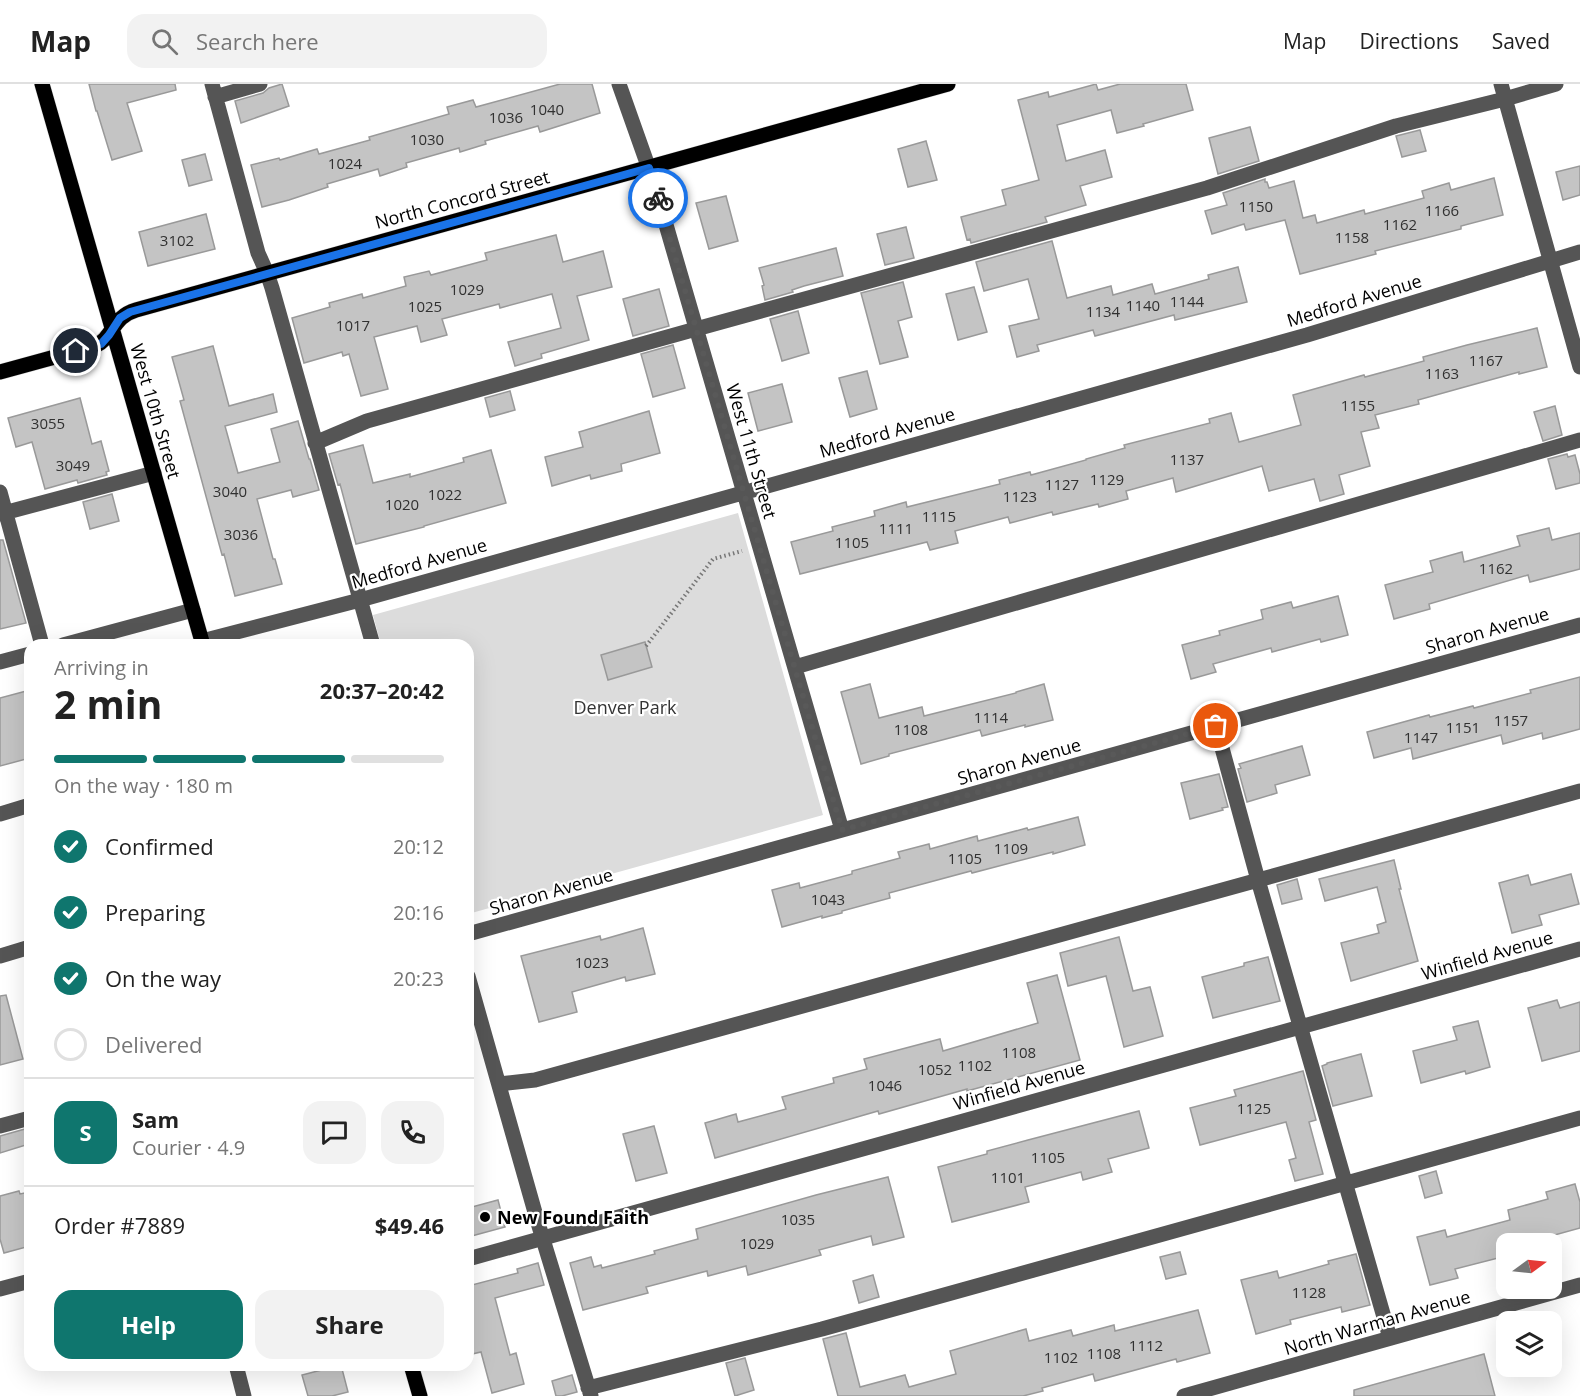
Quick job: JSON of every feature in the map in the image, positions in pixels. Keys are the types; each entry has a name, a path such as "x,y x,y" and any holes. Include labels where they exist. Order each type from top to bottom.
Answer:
{"main road":[{"name":"West 10th Street","path":"42,84 202,639"},
{"name":"North Concord Street","path":"0,372 95,346 105,339 120,318 130,312 948,84"},
{"path":"413,1371 420,1396"}],"street":[{"path":"260,84 214,90 258,253 267,273 371,639"},
{"name":"West 11th Street","path":"620,84 649,168 842,830"},
{"path":"315,443 367,422 1207,188 1503,91 1556,84"},
{"path":"1503,91 1580,367"},
{"name":"Medford Avenue","path":"218,639 1295,338 1580,252"},
{"path":"795,667 1580,440"},
{"path":"3,514 154,473"},
{"path":"0,492 3,514 40,639"},
{"path":"85,639 193,610"},
{"name":"Sharon Avenue","path":"474,932 1580,624"},
{"path":"0,662 24,656"},
{"path":"1216,726 1390,1338"},
{"path":"499,1084 535,1080 1580,791"},
{"path":"0,814 24,807"},
{"path":"0,956 24,949"},
{"name":"Winfield Avenue","path":"474,1257 1580,949"},
{"path":"474,997 589,1392 1580,1118"},
{"path":"0,1126 24,1120"},
{"path":"0,1289 24,1283"},
{"name":"North Warman Avenue","path":"1184,1396 1580,1285"},
{"path":"238,1371 244,1396"}],"path":[{"path":"646,646 713,560 760,546"}],"green space":[{"name":"Denver Park","path":"738,513 823,815 474,912 474,639 379,639 373,615"}],"building":[{"path":"89,84 175,84 176,90 127,103 142,151 112,160"},
{"path":"282,84 289,106 241,123 235,101 263,93 269,88"},
{"path":"560,84 592,84 600,113 540,132 538,126 485,141 486,144 460,152 459,148 406,163 407,167 380,176 378,169 262,207 251,165 279,158 280,160 317,149 319,154 449,114 447,107 473,100 476,107"},
{"path":"1096,84 1098,90 1120,84 1186,84 1193,110 1117,133 1111,110 1057,125 1066,161 1105,150 1112,177 1080,186 1086,205 1045,217 1047,222 971,243 970,239 967,240 961,217 1006,205 1002,190 1039,180 1018,100 1048,92 1049,97"},
{"path":"1250,127 1259,161 1218,174 1209,138"},
{"path":"1420,130 1426,151 1402,157 1396,136"},
{"path":"926,141 937,180 908,187 898,149"},
{"path":"205,154 212,180 189,186 182,160"},
{"path":"1580,166 1580,195 1563,200 1556,172"},
{"path":"1494,178 1503,215 1461,226 1461,229 1375,251 1376,254 1300,274 1285,220 1246,230 1244,224 1212,234 1205,211 1227,205 1223,193 1265,179 1269,188 1294,181 1303,218 1315,215 1317,223 1364,210 1365,214 1424,198 1422,191 1449,183 1451,190"},
{"path":"726,196 738,241 709,249 696,203"},
{"path":"206,214 215,249 148,266 139,232"},
{"path":"906,227 914,258 885,265 877,234"},
{"path":"556,235 563,262 603,251 612,287 577,296 589,340 541,354 542,358 515,366 508,342 561,328 552,294 500,308 499,304 442,319 447,335 421,342 417,326 374,337 388,389 361,396 349,354 343,356 342,352 304,363 292,318 330,307 329,303 362,294 363,298 406,286 404,277 429,271 431,275 487,260 485,253"},
{"path":"1052,241 1067,298 1111,286 1113,295 1152,284 1155,294 1209,279 1208,275 1238,267 1247,302 1175,320 1174,315 1095,336 1093,330 1037,345 1039,351 1017,357 1009,326 1039,319 1028,279 984,291 976,262"},
{"path":"836,248 843,276 804,286 792,290 793,292 765,300 759,268"},
{"path":"903,282 912,317 898,321 908,357 880,364 861,293"},
{"path":"974,287 987,332 958,340 946,294"},
{"path":"659,289 669,326 633,336 623,299"},
{"path":"798,311 809,353 782,361 770,319"},
{"path":"1537,328 1547,367 1519,374 1519,372 1418,400 1419,404 1375,415 1379,428 1361,432 1370,466 1339,475 1344,494 1320,501 1314,479 1269,491 1262,466 1176,492 1173,478 1126,491 1128,499 1099,507 1098,504 1053,515 1052,512 1010,523 1008,517 955,531 958,543 930,550 927,542 800,574 791,542 833,531 832,527 875,516 874,511 906,502 907,507 1000,484 999,480 1030,472 1031,475 1086,460 1125,448 1124,445 1210,423 1209,419 1231,413 1239,442 1301,425 1293,395 1424,361 1423,357"},
{"path":"673,345 685,388 653,397 641,354"},
{"path":"213,346 229,406 273,394 277,412 225,426 238,473 280,462 271,429 298,421 319,490 293,497 291,490 257,499 282,584 235,596 180,401 184,400 172,357"},
{"path":"867,371 877,409 850,417 839,378"},
{"path":"782,384 792,422 758,431 748,393"},
{"path":"510,391 515,410 490,417 485,398"},
{"path":"80,398 92,444 101,441 109,471 106,472 107,475 45,489 32,442 16,447 8,418"},
{"path":"1555,406 1562,435 1543,441 1534,412"},
{"path":"649,411 660,453 621,464 622,471 591,479 590,475 552,486 545,457 583,447 579,432"},
{"path":"363,445 373,483 410,474 410,477 464,462 463,458 491,450 506,503 356,544 340,484 338,485 329,454"},
{"path":"1567,454 1568,457 1575,455 1580,483 1556,489 1548,459"},
{"path":"112,494 119,521 90,529 83,502"},
{"path":"1549,528 1552,540 1580,533 1580,569 1530,582 1528,575 1429,604 1430,609 1394,619 1385,585 1433,572 1430,561 1462,552 1464,562 1520,546 1517,536"},
{"path":"0,540 3,540 26,623 0,629"},
{"path":"1338,596 1348,635 1321,642 1320,639 1272,652 1271,648 1213,664 1216,672 1191,679 1182,645 1220,635 1219,631 1263,619 1261,610 1291,602 1293,608"},
{"path":"645,642 652,667 608,680 601,655"},
{"path":"1580,677 1580,729 1543,739 1542,733 1503,744 1501,735 1413,759 1411,748 1374,758 1367,732 1429,715 1430,717 1473,706 1474,708"},
{"path":"870,684 879,718 922,707 924,716 1044,684 1053,720 982,736 980,730 889,754 889,756 861,764 841,692"},
{"path":"24,692 24,760 0,766 0,698"},
{"path":"1302,746 1310,775 1275,785 1277,793 1247,802 1238,769 1241,768 1239,764"},
{"path":"1219,774 1228,807 1190,819 1181,783"},
{"path":"1078,817 1085,845 972,873 971,871 889,893 890,898 842,911 842,913 782,927 772,890 799,883 800,888 852,874 852,871 900,858 898,852 929,844 930,849 977,836 978,841"},
{"path":"1394,860 1401,889 1399,889 1418,961 1351,981 1341,943 1379,933 1377,925 1386,922 1377,887 1325,901 1319,879"},
{"path":"1571,874 1579,904 1539,915 1542,925 1512,933 1499,883 1528,875 1531,885"},
{"path":"1297,879 1302,899 1282,904 1277,885"},
{"path":"643,928 655,974 626,981 625,977 572,992 577,1012 539,1022 521,956 600,936 601,940"},
{"path":"1119,937 1133,991 1150,987 1163,1036 1124,1047 1106,976 1068,986 1060,953"},
{"path":"1268,957 1280,1001 1213,1018 1202,977"},
{"path":"1057,975 1080,1060 879,1114 878,1111 715,1158 705,1123 736,1114 738,1122 786,1109 782,1097 834,1083 833,1078 867,1069 864,1059 940,1039 943,1051 1038,1023 1027,983"},
{"path":"6,995 23,1059 0,1065 0,996"},
{"path":"1557,1000 1560,1008 1580,1002 1580,1051 1542,1061 1528,1008"},
{"path":"1478,1021 1490,1067 1421,1083 1413,1051 1457,1040 1453,1027"},
{"path":"1361,1054 1372,1096 1333,1106 1322,1066"},
{"path":"1303,1071 1316,1120 1309,1122 1323,1174 1295,1181 1289,1160 1296,1158 1286,1122 1200,1145 1190,1108 1236,1096 1234,1090"},
{"path":"1139,1111 1149,1148 1108,1159 1112,1172 1083,1180 1081,1172 1025,1187 1029,1202 952,1222 938,1167 987,1154 987,1151"},
{"path":"654,1126 667,1173 636,1181 623,1134"},
{"path":"24,1129 24,1146 0,1153 0,1136"},
{"path":"1436,1171 1442,1193 1425,1198 1419,1176"},
{"path":"888,1177 904,1237 873,1245 871,1236 819,1250 821,1255 748,1275 746,1266 708,1276 707,1271 646,1287 648,1293 583,1310 570,1263 591,1257 594,1267 601,1265 602,1268 655,1254 654,1251 698,1239 696,1229"},
{"path":"1575,1184 1580,1202 1580,1228 1562,1233 1496,1233 1496,1259 1455,1269 1458,1278 1430,1285 1417,1237 1445,1230 1447,1237 1510,1220 1508,1210 1548,1199 1546,1192"},
{"path":"19,1191 20,1194 24,1193 24,1248 4,1253 0,1239 0,1196"},
{"name":"New Found Faith","path":"498,1200 505,1227 474,1235 474,1206"},
{"path":"1180,1252 1186,1274 1166,1279 1160,1257"},
{"path":"1356,1254 1370,1305 1342,1312 1341,1307 1290,1320 1291,1324 1256,1334 1241,1280 1277,1271 1279,1278"},
{"path":"538,1263 544,1285 495,1298 510,1355 516,1353 524,1384 492,1393 481,1352 474,1354 474,1284 518,1273 517,1269"},
{"path":"873,1275 879,1297 859,1303 853,1281"},
{"path":"1198,1310 1210,1353 1177,1362 1176,1359 1095,1381 1093,1374 1042,1388 1043,1391 1023,1396 838,1396 823,1339 846,1333 860,1387 905,1375 909,1387 956,1374 950,1351 1026,1329 1029,1341 1071,1330 1073,1336 1114,1325 1115,1331"},
{"path":"1484,1354 1495,1396 1354,1396 1354,1390"},
{"path":"745,1358 754,1390 735,1396 726,1363"},
{"path":"318,1371 343,1371 348,1392 332,1396 308,1396 302,1375"},
{"path":"572,1375 577,1392 556,1396 552,1381"}],"way so far":[{"path":"658,198 842,830 1216,726"}],"place":[{"name":"New Found Faith","path":"485,1217"}],"route":[{"path":"76,351 101,344 115,323 130,312 649,168 658,198"}]}
